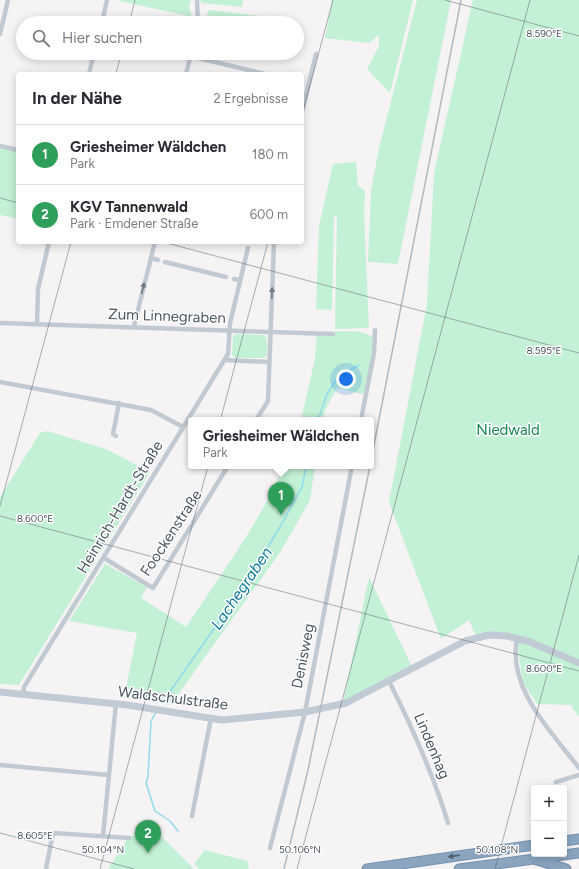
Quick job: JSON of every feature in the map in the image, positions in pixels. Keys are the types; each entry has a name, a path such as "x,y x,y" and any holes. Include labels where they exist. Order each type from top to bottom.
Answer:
{"highway":[{"path":"567,841 579,839"},
{"path":"367,869 531,845"},
{"path":"459,869 579,853"},
{"path":"534,859 566,869"}],"street":[{"path":"0,34 8,0"},
{"path":"104,16 107,0"},
{"path":"197,0 198,16"},
{"path":"304,103 316,54"},
{"path":"89,72 92,60"},
{"path":"186,72 190,60"},
{"path":"213,60 258,72"},
{"path":"304,84 308,85"},
{"path":"0,146 16,150"},
{"path":"37,324 38,289 49,244"},
{"path":"134,326 154,244"},
{"path":"258,417 268,401 274,244"},
{"name":"Heinrich-Hardt-Straße","path":"189,417 228,354 229,330 248,248"},
{"path":"151,258 158,260"},
{"path":"165,262 226,277"},
{"path":"234,279 240,280"},
{"name":"Zum Linnegraben","path":"0,323 134,326 333,334"},
{"path":"362,417 374,353 375,330"},
{"path":"225,360 269,362"},
{"path":"0,382 151,410 183,427"},
{"path":"116,436 113,434 119,403"},
{"name":"Heinrich-Hardt-Straße","path":"23,694 24,686 188,419"},
{"name":"Foockenstraße","path":"104,558 153,588 226,469"},
{"name":"Denisweg","path":"270,848 305,712 351,469"},
{"name":"Waldschulstraße","path":"0,692 116,704 210,718 236,719 305,712 346,703 465,641 488,635 517,638 579,663"},
{"path":"517,638 515,650 519,682 532,706 579,768"},
{"name":"Lindenhag","path":"389,681 417,738 434,781 448,823"},
{"path":"103,836 116,704"},
{"path":"192,816 210,718"},
{"path":"0,766 109,775"},
{"path":"556,782 579,775"},
{"path":"46,869 53,833 129,838"}],"green space":[{"path":"116,0 191,0 189,7 192,16"},
{"path":"200,0 243,0 242,7 202,3"},
{"path":"332,0 413,0 390,93 367,69 379,46 379,35 369,43 325,38"},
{"path":"417,0 451,0 398,264 368,262 371,191 379,148"},
{"name":"Niedwald","path":"473,0 579,0 579,717 571,705 537,704 523,682 516,638 477,639 469,620 441,639 389,502 427,304 434,173"},
{"path":"209,10 258,16 206,16"},
{"path":"0,146 16,150 16,219 0,215"},
{"path":"356,162 358,186 365,191 364,215 369,328 335,329 337,216 334,217 332,310 316,309 319,226 333,164"},
{"path":"357,331 372,336 374,367 366,395 337,388 323,417 302,417 315,359 317,332"},
{"path":"236,334 264,335 267,339 267,355 264,358 236,358 232,355 233,336"},
{"path":"47,431 106,449 150,472 19,685 0,684 0,497 40,433"},
{"path":"283,469 315,469 310,500 281,551 172,703 124,698 137,633 69,621 105,564 147,587 141,598 186,627 226,568 263,508"},
{"path":"369,577 412,667 343,703"},
{"path":"129,836 163,838 194,869 108,869"},
{"path":"205,850 247,861 249,869 199,869 194,864"}],"waterway":[{"name":"Lachegraben","path":"319,417 327,394 338,377 359,365"},
{"name":"Lachegraben","path":"162,703 246,583 302,487 305,469"},
{"name":"Lachegraben","path":"156,712 151,721 148,777 146,783 155,811 170,821 178,831"}],"railway":[{"path":"374,445 461,0"},
{"path":"284,869 308,770 369,469"}],"place":[{"name":"Griesheimer Wäldchen","path":"281,515"},
{"name":"KGV Tannenwald","path":"148,853"}]}
